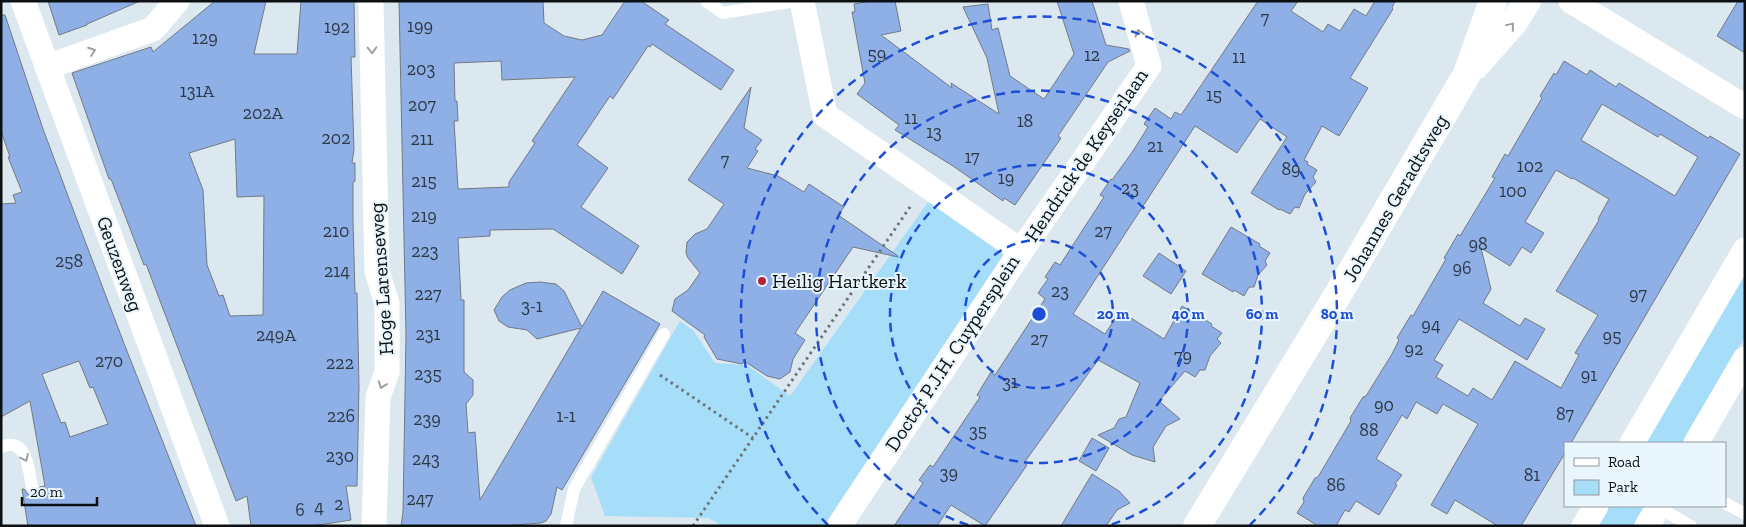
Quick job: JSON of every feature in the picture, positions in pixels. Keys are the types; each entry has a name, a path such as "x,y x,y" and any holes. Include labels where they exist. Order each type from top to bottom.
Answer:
{"main road":[{"name":"Johannes Geradtsweg","path":"1197,526 1340,291 1467,74 1493,1"},
{"name":"Johannes Geradtsweg","path":"1467,74 1514,22 1527,1"}],"street":[{"name":"Geuzenweg","path":"23,1 217,526"},
{"path":"47,67 153,29 177,1"},
{"name":"Hoge Larenseweg","path":"371,1 377,271 387,304 387,372 378,397 374,526"},
{"name":"Doctor P.J.H. Cuypersplein","path":"802,1 825,115 1021,251 839,526"},
{"name":"Hendrick de Keyserlaan","path":"1021,251 1149,66 1130,4 1131,1"},
{"path":"1571,1 1745,107"},
{"path":"1633,442 1745,250"},
{"path":"1697,442 1745,359"},
{"path":"1584,526 1595,507"}],"lane":[{"path":"706,1 723,13 795,1"},
{"path":"566,526 574,489 664,334"},
{"path":"1,447 5,445 14,446 23,451 28,459 32,488"},
{"path":"1726,504 1745,514"},
{"path":"1655,513 1691,526"}],"path":[{"path":"693,526 924,185"},
{"path":"646,365 753,438"}],"green space":[{"path":"931,198 1012,255 824,526 723,526 708,518 605,516 591,477 680,321 693,330 715,363 747,365 790,396"},
{"path":"1745,260 1745,337 1683,442 1637,442"},
{"path":"1598,507 1644,507 1633,526 1587,526"}],"building":[{"path":"48,1 140,1 87,25 59,35"},
{"path":"215,1 266,1 254,54 297,54 301,1 354,1 355,57 351,57 354,149 352,163 355,163 353,220 359,386 357,486 346,486 351,520 312,526 251,526 247,496 236,501 146,264 144,265 111,179 109,179 72,73 151,47 153,52","holes":["235,139 237,197 264,196 263,315 230,316 223,295 219,296 207,265 203,190 189,153"]},
{"path":"399,1 543,1 544,23 564,36 582,40 602,35 625,1 641,1 669,20 665,24 734,70 721,90 652,44 650,47 648,46 613,99 610,96 577,145 608,168 581,207 639,246 622,274 553,229 490,230 490,236 458,238 461,300 464,300 464,372 473,380 473,395 466,404 468,433 475,432 480,500 581,328 537,339 527,330 508,327 499,321 494,310 502,297 510,290 526,283 556,284 564,291 582,327 603,291 660,324 562,490 557,487 551,514 546,521 501,526 401,526 403,512 406,334","holes":["501,61 502,80 575,77 532,141 535,143 509,182 509,187 458,189 454,121 458,121 457,101 455,101 454,63"]},
{"path":"871,1 895,1 901,31 881,35 952,88 951,83 999,114 987,58 963,7 988,4 992,30 998,28 1010,76 1044,99 1074,54 1057,1 1092,1 1106,45 1129,49 1130,51 1108,62 1058,136 1061,138 1015,205 1004,198 1003,201 953,166 895,130 899,125 857,94 865,83 852,12 855,12 854,4"},
{"path":"1258,1 1298,1 1291,11 1323,32 1328,24 1340,31 1354,9 1366,16 1375,1 1395,1 1393,9 1350,78 1368,88 1339,136 1322,126 1304,160 1317,170 1313,177 1316,182 1305,194 1299,208 1295,207 1290,214 1279,210 1251,193 1287,137 1260,119 1237,153 1195,126 1073,314 1105,334 1120,311 1164,339 1182,306 1212,324 1211,326 1222,333 1217,339 1221,343 1210,356 1205,370 1200,370 1195,377 1185,371 1159,401 1180,419 1166,426 1153,447 1155,462 1132,455 1098,435 1114,428 1119,419 1126,417 1140,383 1098,360 1024,463 1027,465 985,526 951,505 937,526 894,526 923,483 919,480 930,465 933,467 980,397 977,395 991,372 995,375 1045,299 1038,293 1048,279 1045,277 1055,262 1060,265 1104,197 1100,195 1133,151 1148,127 1144,124 1155,108 1171,119 1175,112 1181,115"},
{"path":"1738,1 1745,1 1745,53 1717,36"},
{"path":"1,15 5,15 43,129 77,220 196,526 28,526 22,489 33,496 37,494 40,487 45,486 30,401 1,417 1,204 16,203 13,195 22,192 8,157 10,157 1,131","holes":["79,361 90,388 93,387 108,424 70,437 65,422 61,423 42,374"]},
{"path":"1564,61 1587,75 1590,70 1616,87 1619,83 1708,138 1710,136 1740,154 1572,442 1564,442 1564,455 1521,526 1498,526 1455,500 1447,514 1431,505 1478,424 1443,404 1437,414 1416,402 1407,419 1402,415 1376,459 1402,475 1395,484 1397,485 1379,515 1356,501 1349,512 1345,510 1336,526 1318,526 1297,513 1304,502 1303,498 1315,478 1318,477 1351,421 1350,418 1392,354 1399,340 1397,338 1411,315 1413,316 1446,259 1444,258 1458,234 1460,236 1495,178 1492,177 1505,154 1508,156 1542,98 1540,96 1554,73 1556,75","holes":["1602,104 1658,137 1660,134 1698,157 1675,196 1581,140","1556,170 1609,199 1599,220 1556,291 1598,315 1575,353 1579,355 1561,388 1515,361 1492,400 1473,388 1468,396 1436,377 1443,365 1434,360 1459,319 1527,360 1545,329 1525,318 1520,326 1483,303 1491,289 1481,248 1510,266 1522,247 1531,253 1544,233 1525,222"]},
{"name":"Heilig Hartkerk","path":"751,87 744,128 762,140 755,149 758,151 747,168 778,176 804,192 809,184 844,207 838,215 898,256 853,247 795,333 805,340 793,359 790,372 780,379 767,376 744,361 742,364 717,359 704,337 705,335 672,311 675,299 688,290 700,273 688,258 686,253 687,242 695,234 707,229 724,204 688,180"},
{"path":"1231,227 1260,244 1259,246 1270,253 1265,261 1267,265 1258,275 1254,287 1249,287 1244,296 1234,290 1233,292 1202,274"},
{"path":"1159,253 1186,271 1171,294 1143,276"},
{"path":"1092,438 1109,448 1096,471 1079,461"},
{"path":"1092,474 1119,491 1130,503 1117,510 1106,526 1061,526"}],"place":[{"name":"Heilig Hartkerk","path":"762,281"}]}
